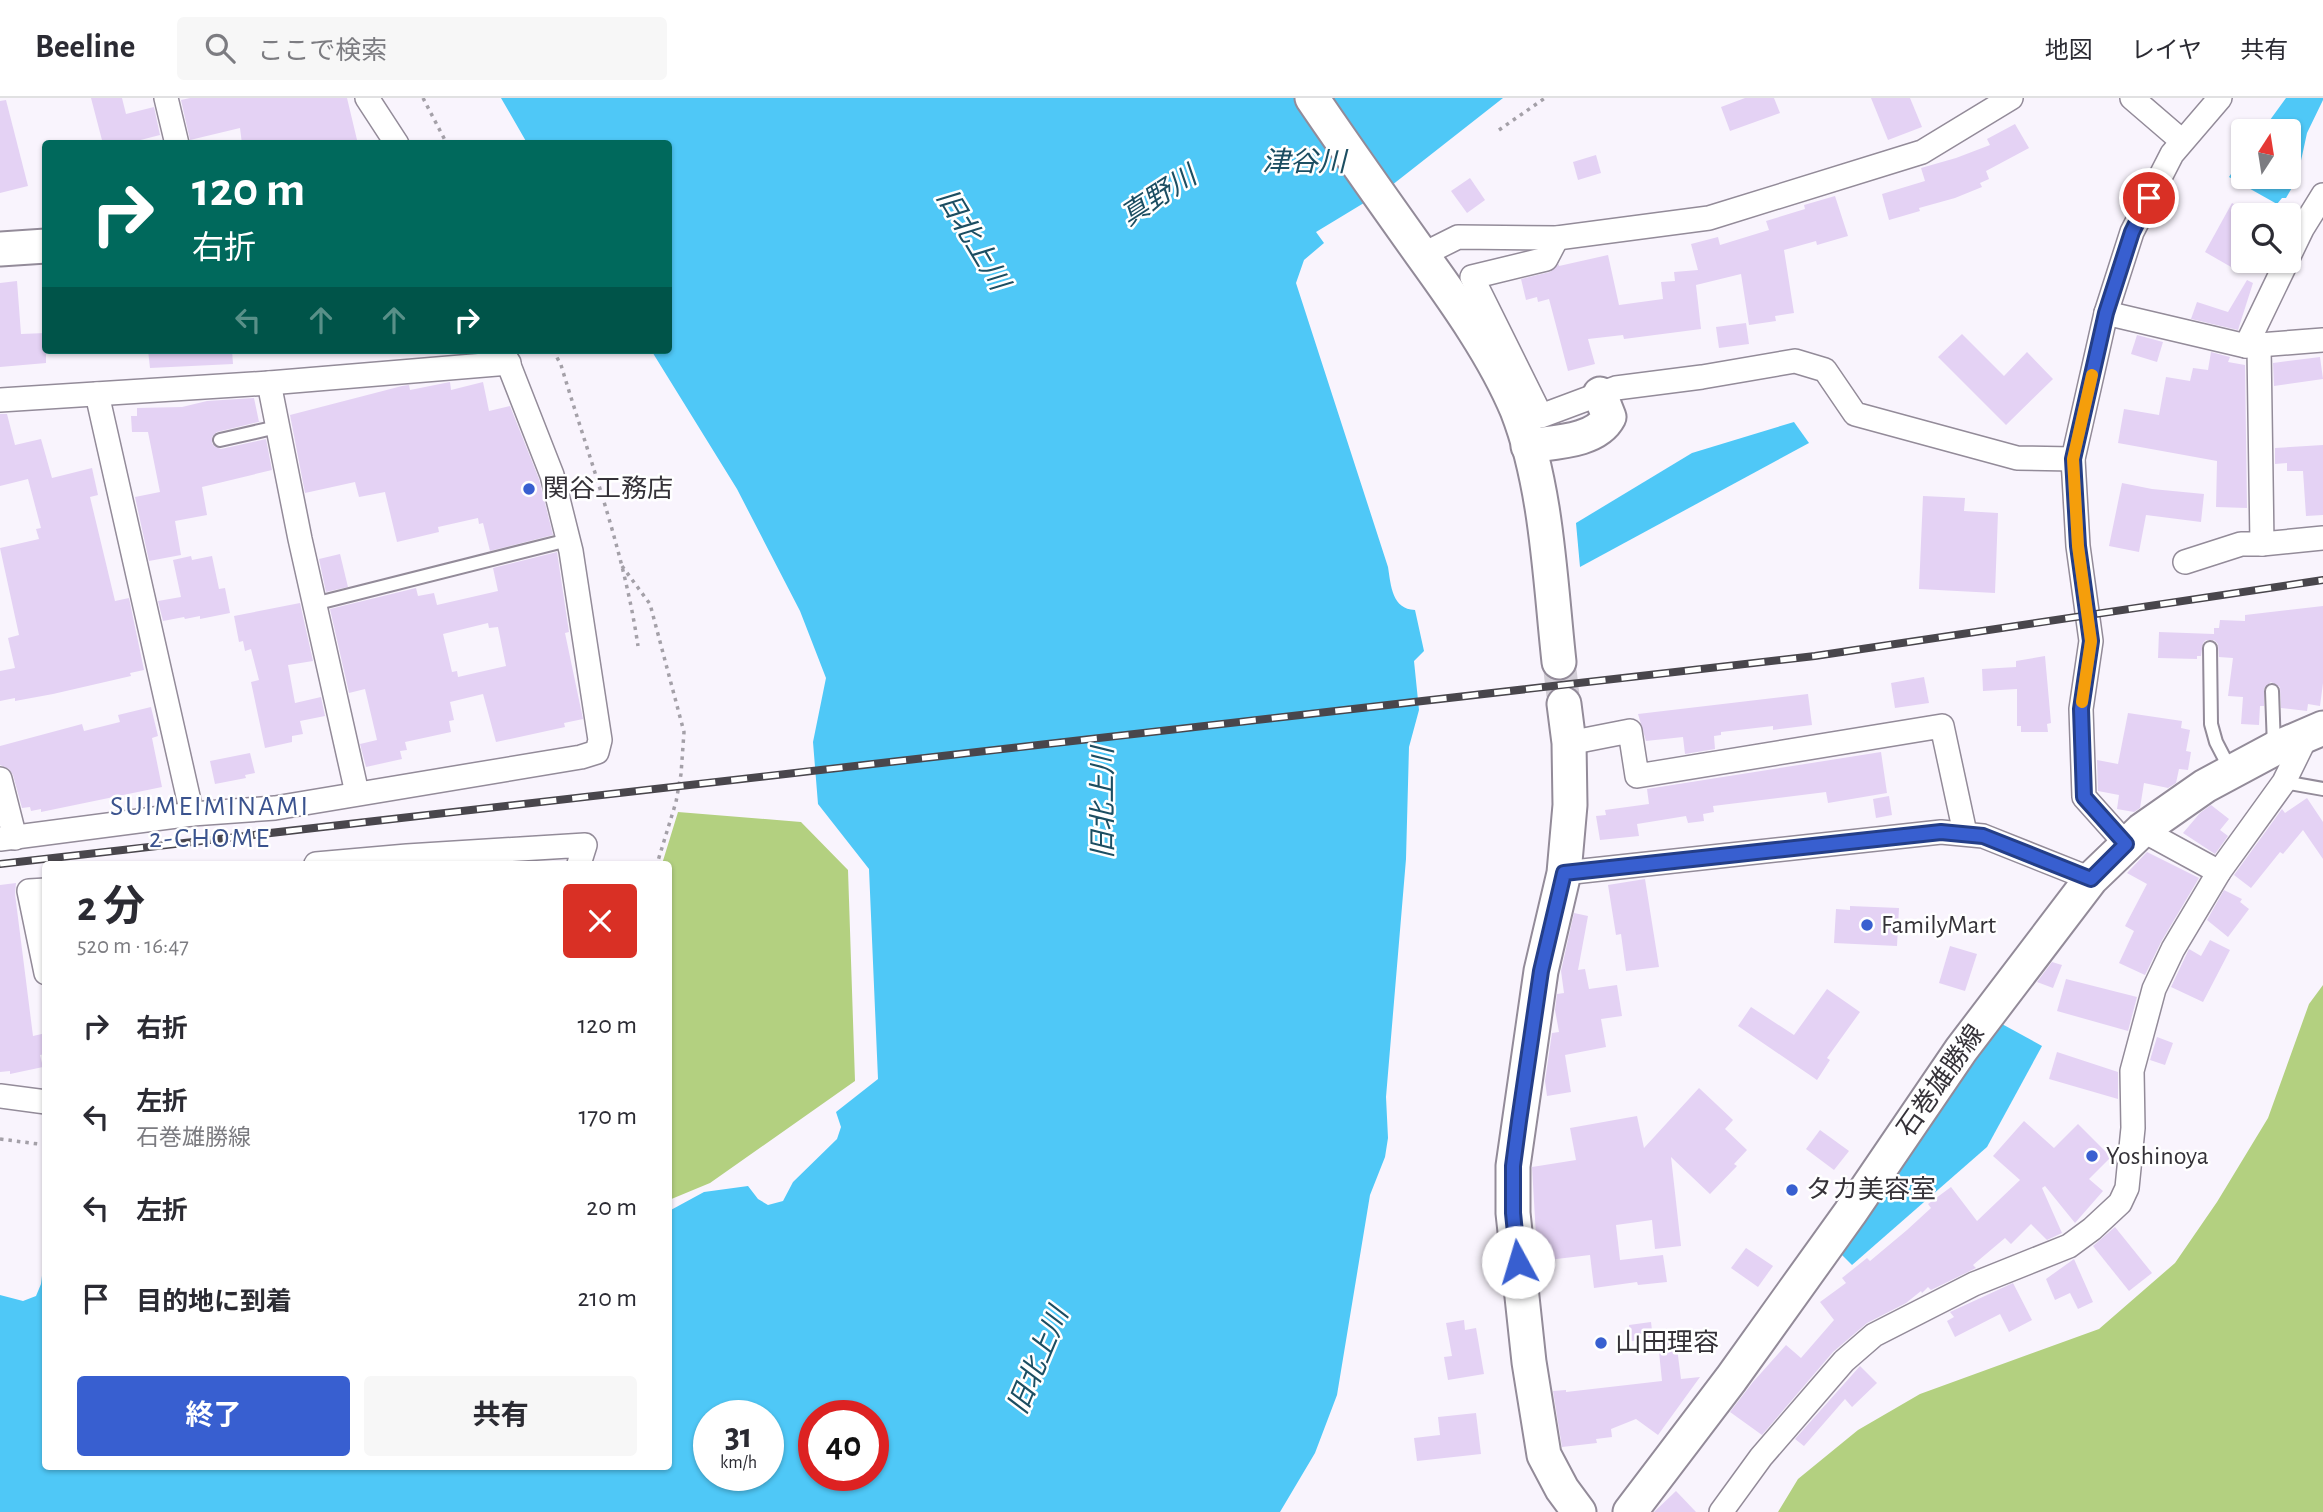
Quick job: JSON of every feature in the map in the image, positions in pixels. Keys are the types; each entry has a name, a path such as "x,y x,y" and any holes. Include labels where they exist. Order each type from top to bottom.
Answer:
{"street":[{"path":"166,98 176,140"},
{"path":"367,98 394,140"},
{"path":"1312,98 1483,346 1516,409 1528,446 1541,508 1559,662"},
{"path":"1422,255 1458,237 1558,238 1709,218 1922,152 2011,98"},
{"path":"2132,98 2182,141"},
{"path":"2219,872 2134,837 2084,797 2081,709 2091,641 2078,546 2073,459 2106,313 2132,232 2167,163 2182,141 2221,98"},
{"path":"2301,231 2323,195"},
{"path":"1558,238 1546,259 1472,276 1541,416 1616,388 1702,377 1795,360 1825,370 1855,414 2017,458 2073,459"},
{"path":"0,249 42,246"},
{"path":"2262,544 2253,347 2282,273"},
{"path":"2106,313 2253,347 2323,340"},
{"path":"0,400 269,383 506,357 552,475 568,540 600,740 597,752 581,757 275,808 191,814 7,838 0,779"},
{"path":"269,383 314,604 357,793"},
{"path":"97,394 191,814"},
{"path":"1528,446 1589,435 1605,425 1609,417 1600,394"},
{"path":"2185,562 2241,544 2323,538"},
{"path":"1564,704 1569,743 1570,805 1564,873 1541,971 1515,1155 1513,1213 1529,1362 1544,1455 1562,1489 1579,1512"},
{"path":"1569,743 1630,731 1637,776 1942,726 1965,833"},
{"path":"1721,1512 1761,1457 1835,1370 1874,1335 1974,1284 2069,1246 2092,1229 2120,1202 2127,1188 2132,1140 2132,1070 2154,989 2173,949 2219,872 2284,782 2316,731"},
{"name":"石巻雄勝線","path":"1630,1512 1731,1379 1850,1213 1961,1050 2091,879 2134,837 2231,771 2316,731"},
{"path":"1564,873 1941,832 1983,836 2091,879"},
{"path":"350,861 585,845 580,861"},
{"path":"42,890 29,891 42,954"},
{"path":"0,1096 42,1101"}],"lane":[{"path":"220,440 277,427"},
{"path":"314,604 568,540"},
{"path":"2210,648 2211,724 2216,742 2231,771"},
{"path":"2272,691 2274,749"},
{"path":"2284,782 2323,789"}],"path":[{"path":"423,98 445,140"},
{"path":"1499,130 1545,98"},
{"path":"555,354 561,365 622,566 634,615 638,646"},
{"path":"622,566 650,604 684,732 676,802 658,861"},
{"path":"0,1139 42,1144"}],"green space":[{"path":"678,812 801,822 848,870 855,1081 710,1183 672,1199 672,861 663,861"},
{"path":"2323,985 2323,1512 1778,1512 1798,1479 1858,1430 1920,1394 2099,1329 2175,1263 2217,1202 2268,1118 2309,1004"}],"water":[{"path":"501,98 1503,98 1387,189 1316,232 1324,243 1304,260 1296,283 1388,567 1394,595 1402,606 1415,610 1424,651 1414,661 1419,710 1409,747 1406,859 1386,1097 1388,1138 1385,1157 1370,1195 1337,1395 1315,1453 1280,1512 0,1512 0,1295 23,1301 36,1296 42,1276 42,1470 672,1470 672,1209 704,1192 748,1186 758,1199 768,1205 783,1201 793,1182 837,1139 841,1127 836,1112 878,1079 869,869 818,804 813,742 826,678 800,611 737,489 653,354 672,354 672,140 525,140"},
{"path":"2286,98 2323,98 2307,133 2301,161 2301,119 2271,119"},
{"path":"2250,189 2291,189 2286,198 2275,203"},
{"path":"1794,422 1809,443 1580,567 1576,523 1692,453"},
{"path":"2002,1024 2042,1046 1987,1147 1852,1265 1838,1251"}],"building":[{"path":"91,98 122,98 126,114 154,107 160,135 141,140 102,140"},
{"path":"347,98 357,140 242,140 240,128 190,140 181,100"},
{"path":"1745,98 1774,98 1780,113 1730,131 1721,107"},
{"path":"1871,98 1910,98 1922,127 1888,140"},
{"path":"6,100 28,186 0,193 0,101"},
{"path":"2015,124 2029,148 1986,171 1989,179 1980,183 1982,187 1889,220 1882,194 1925,181 1921,168 1990,145 1987,139"},
{"path":"1596,155 1601,173 1578,180 1573,162"},
{"path":"1470,178 1485,200 1467,213 1451,191"},
{"path":"1835,196 1848,236 1817,245 1816,241 1784,250 1794,313 1775,316 1776,321 1749,325 1741,274 1696,285 1701,329 1624,339 1623,335 1588,339 1595,364 1568,371 1549,299 1538,302 1537,297 1526,300 1521,279 1550,272 1559,264 1608,255 1619,305 1663,299 1661,282 1675,281 1674,272 1698,270 1691,244 1718,237 1720,245 1769,230 1766,221"},
{"path":"2231,205 2231,267 2205,252"},
{"path":"2247,280 2253,283 2238,330 2191,319 2197,302 2228,312"},
{"path":"17,281 21,334 42,333 42,354 46,354 46,363 0,367 0,283"},
{"path":"1746,323 1749,344 1719,348 1716,327"},
{"path":"1962,334 2004,376 2027,352 2053,379 2006,425 1938,357"},
{"path":"2137,335 2163,342 2157,362 2131,354"},
{"path":"2211,352 2230,357 2228,362 2245,365 2247,508 2216,507 2217,461 2118,443 2124,409 2159,415 2166,377 2190,381 2193,368 2208,370"},
{"path":"148,354 232,354 233,364 150,368"},
{"path":"2320,357 2323,379 2274,386 2273,363"},
{"path":"450,382 451,390 483,382 489,411 510,406 539,479 553,535 490,551 483,523 479,524 478,518 438,527 439,532 397,542 385,492 359,497 355,482 305,493 290,415 402,386 409,385 410,390"},
{"path":"254,398 259,422 217,432 212,437 212,443 221,449 266,439 272,470 202,487 207,515 175,521 181,555 149,561 135,497 160,492 148,432 132,432 131,416 137,416 137,408 182,407 207,401"},
{"path":"0,414 7,414 15,445 41,439 52,478 92,468 98,495 90,497 115,601 129,598 144,670 130,673 131,676 53,694 0,701 0,671 15,668 8,638 19,635 0,548 39,539 36,529 41,528 28,479 0,486"},
{"path":"2323,445 2323,515 2306,516 2303,471 2287,471 2287,463 2275,464 2275,448"},
{"path":"2122,483 2204,494 2201,522 2146,515 2139,552 2109,546"},
{"path":"1923,496 1965,498 1964,511 1998,513 1995,593 1919,589"},
{"path":"557,552 569,632 565,633 583,719 564,723 565,727 496,742 483,694 450,702 454,720 449,721 451,732 405,742 407,750 400,751 402,759 366,767 360,744 377,740 365,689 349,693 330,609 416,588 418,596 434,593 437,605 498,591 493,568","holes":["488,623 489,628 498,627 506,666 458,677 457,671 452,672 443,634"]},
{"path":"340,554 348,587 326,592 319,559"},
{"path":"191,556 192,560 212,556 219,589 225,588 230,613 200,619 200,616 163,621 158,601 181,597 173,560"},
{"path":"300,603 313,661 288,665 295,703 321,697 325,716 300,721 303,734 292,736 292,742 265,748 251,682 259,680 251,649 245,651 243,641 239,642 234,616"},
{"path":"2323,606 2323,683 2320,706 2308,704 2307,711 2281,708 2280,687 2271,682 2264,688 2264,706 2260,706 2259,725 2241,724 2243,697 2228,696 2233,658 2219,657 2218,644 2214,640 2206,640 2203,643 2201,656 2197,656 2197,659 2158,658 2159,632 2214,634 2214,628 2219,628 2220,620 2245,621 2245,615"},
{"path":"2045,656 2051,723 2047,724 2048,732 2021,732 2021,726 2017,726 2017,689 1983,691 1982,669 2016,667 2016,661"},
{"path":"1924,677 1929,703 1895,708 1891,683"},
{"path":"1808,694 1812,725 1721,732 1721,735 1714,736 1715,749 1685,754 1683,737 1646,741 1638,714"},
{"path":"151,707 158,736 152,738 162,787 41,812 41,809 31,811 30,807 22,808 13,775 9,769 0,765 0,746 82,724 84,731 120,722 118,715"},
{"path":"2128,713 2182,721 2181,728 2190,730 2186,751 2191,752 2188,770 2179,769 2176,783 2168,788 2144,783 2140,808 2134,812 2117,809 2119,795 2098,791 2097,760 2118,764"},
{"path":"1881,752 1887,793 1828,803 1826,792 1713,806 1714,812 1703,814 1704,821 1688,823 1686,816 1637,824 1639,836 1600,840 1596,816 1606,815 1605,810 1649,804 1647,789"},
{"path":"250,753 255,773 245,775 246,778 215,784 210,761"},
{"path":"1889,796 1892,815 1876,818 1873,799"},
{"path":"2307,798 2323,822 2323,859 2303,830 2283,854 2280,852 2251,888 2234,875 2282,809 2285,813"},
{"path":"2211,805 2229,819 2220,830 2228,836 2215,854 2183,833 2200,813"},
{"path":"2147,852 2199,878 2145,975 2119,963 2134,931 2125,926 2147,884 2127,873"},
{"path":"1645,879 1659,967 1626,971 1621,934 1616,935 1608,885"},
{"path":"16,883 15,894 33,1036 42,1034 42,1067 10,1074 10,1071 0,1072 0,885"},
{"path":"2224,890 2242,899 2240,902 2249,909 2228,937 2207,920"},
{"path":"1850,906 1899,908 1897,946 1834,943 1836,909 1850,910"},
{"path":"1574,913 1588,916 1578,970 1585,969 1589,989 1617,985 1622,1016 1601,1019 1606,1047 1565,1055 1571,1092 1547,1096 1545,1081 1552,1033 1559,1032 1555,1010 1557,994 1564,993 1561,971"},
{"path":"2210,940 2230,950 2203,1002 2171,987 2189,949 2201,956"},
{"path":"1950,946 1977,954 1965,991 1939,983"},
{"path":"2052,962 2062,965 2053,988 2037,982"},
{"path":"2066,979 2137,997 2128,1031 2057,1011"},
{"path":"1827,989 1860,1012 1827,1058 1830,1060 1817,1080 1738,1026 1751,1007 1794,1035"},
{"path":"2157,1037 2173,1043 2165,1065 2150,1060"},
{"path":"2057,1052 2118,1072 2118,1099 2049,1079"},
{"path":"1699,1088 1733,1120 1725,1129 1747,1150 1734,1164 1737,1166 1710,1194 1671,1157 1681,1246 1655,1249 1652,1220 1616,1225 1620,1260 1663,1255 1667,1282 1638,1285 1637,1282 1594,1288 1590,1255 1548,1260 1549,1269 1538,1270 1532,1167 1576,1160 1570,1128 1637,1116 1644,1148"},
{"path":"2024,1121 2054,1148 2078,1124 2111,1157 2089,1179 2103,1191 2075,1223 2045,1186 2042,1188 2062,1233 2047,1240 2031,1224 2011,1244 2005,1238 1973,1265 1976,1268 1931,1290 1928,1287 1906,1303 1867,1323 1833,1352 1762,1435 1730,1412 1786,1345 1801,1358 1834,1320 1820,1302 1846,1283 1842,1278 1867,1258 1870,1261 1907,1230 1931,1208 1928,1204 1951,1187 1977,1221 2020,1180 1993,1156"},
{"path":"1820,1130 1849,1151 1834,1170 1806,1149"},
{"path":"2115,1227 2152,1273 2129,1291 2093,1246"},
{"path":"1746,1248 1773,1266 1758,1287 1731,1268"},
{"path":"2074,1259 2093,1302 2078,1309 2070,1293 2055,1300 2046,1279"},
{"path":"2013,1283 2032,1320 2009,1332 2000,1314 1955,1337 1947,1321 1954,1317 1950,1312"},
{"path":"1464,1320 1465,1330 1476,1328 1484,1374 1448,1380 1444,1357 1452,1356 1446,1323"},
{"path":"1651,1322 1653,1339 1631,1341 1629,1325"},
{"path":"1676,1340 1681,1379 1700,1377 1658,1435 1636,1419 1611,1429 1612,1437 1596,1439 1597,1443 1562,1447 1553,1391 1566,1392 1662,1381 1658,1342"},
{"path":"1860,1366 1877,1383 1852,1407 1845,1399 1804,1446 1795,1439"},
{"path":"1476,1413 1481,1454 1417,1461 1414,1438 1440,1435 1438,1417"},
{"path":"1676,1491 1696,1512 1654,1512"}],"tunnel":[{"path":"1559,662 1564,704"}],"railway":[{"path":"0,864 1815,656 2323,580"}],"slow traffic":[{"path":"2082,702 2091,641 2078,546 2073,459 2092,375"}],"place":[{"name":"関谷工務店","path":"529,489"},
{"name":"FamilyMart","path":"1867,925"},
{"name":"Yoshinoya","path":"2092,1156"},
{"name":"タカ美容室","path":"1792,1190"},
{"name":"山田理容","path":"1601,1343"}],"district":[{"name":"SUIMEIMINAMI 2-CHOME","path":"210,823"}],"route":[{"path":"1518,1262 1513,1213 1513,1166 1541,971 1564,873 1941,832 1983,836 2091,879 2126,844 2084,797 2081,709 2091,641 2078,546 2073,459 2106,313 2132,232 2149,198"}],"water label":[{"name":"津谷川","path":"1304,163"},
{"name":"真野川","path":"1159,197"},
{"name":"旧北上川","path":"972,240"},
{"name":"旧北上川","path":"1104,803"},
{"name":"旧北上川","path":"1039,1361"}]}
